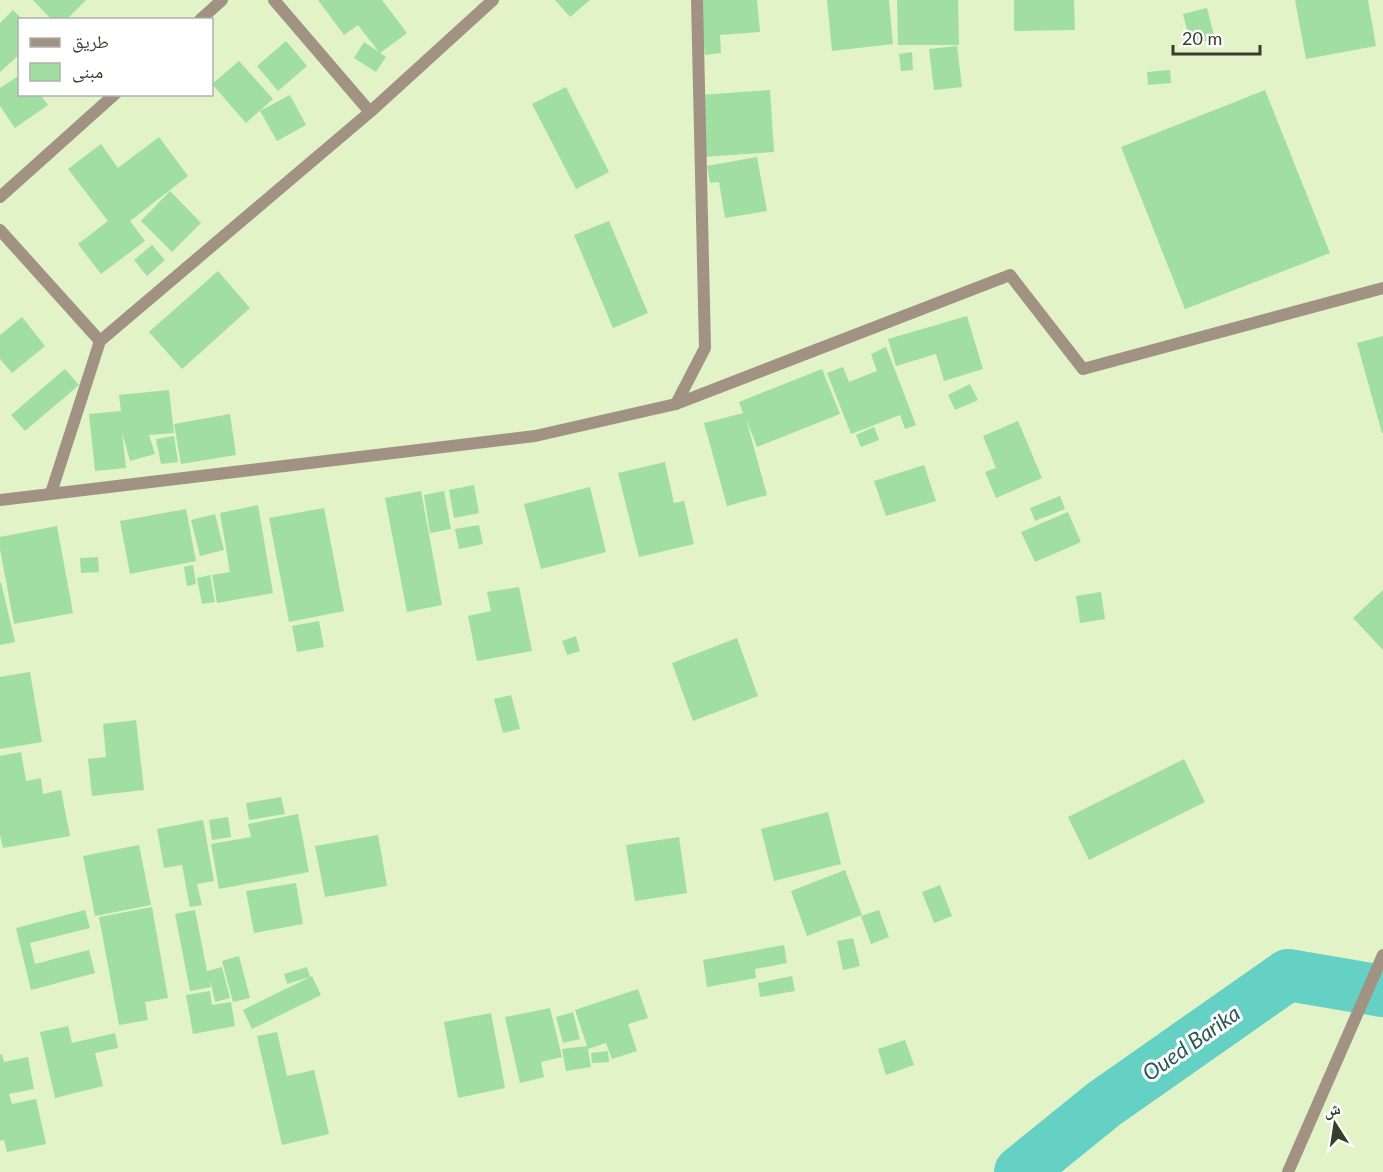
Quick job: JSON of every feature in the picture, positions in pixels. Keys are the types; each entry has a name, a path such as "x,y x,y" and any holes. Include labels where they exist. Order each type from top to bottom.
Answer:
{"street":[{"path":"202,18 222,0"},
{"path":"274,0 370,112"},
{"path":"51,493 100,341 370,112 493,0"},
{"path":"676,404 705,348 697,0"},
{"path":"0,197 113,96"},
{"path":"0,230 100,341"},
{"path":"0,500 535,436 676,404 1010,275 1083,369 1383,288"},
{"path":"1288,1172 1383,955"}],"building":[{"path":"33,0 86,0 68,18 50,18"},
{"path":"318,0 382,0 407,33 380,53 386,57 376,72 354,58 364,42 379,52 358,25 344,35"},
{"path":"555,0 590,0 570,17"},
{"path":"700,0 757,0 760,32 720,35 721,53 705,55"},
{"path":"827,0 889,0 893,44 832,51"},
{"path":"897,0 958,0 959,45 898,45"},
{"path":"1014,0 1074,0 1075,30 1014,31"},
{"path":"1295,0 1368,0 1376,46 1306,59"},
{"path":"1207,8 1215,39 1191,45 1183,14"},
{"path":"13,10 21,18 18,18 18,56 0,72 0,23"},
{"path":"286,41 307,66 278,91 257,66"},
{"path":"957,46 962,87 934,90 929,49"},
{"path":"912,52 913,70 901,71 899,54"},
{"path":"239,61 273,99 246,123 213,83"},
{"path":"1170,70 1171,83 1148,85 1147,72"},
{"path":"18,76 18,96 41,96 48,105 15,128 0,106 0,88"},
{"path":"566,87 609,172 576,189 532,104"},
{"path":"770,90 774,152 703,157 699,95"},
{"path":"1265,90 1330,253 1185,309 1121,147"},
{"path":"290,95 306,125 277,141 260,111"},
{"path":"159,137 188,176 130,221 145,241 101,274 78,244 108,221 68,169 101,144 118,168"},
{"path":"757,157 767,211 725,218 719,182 710,183 707,166"},
{"path":"170,191 201,223 172,252 141,221"},
{"path":"609,221 648,313 613,328 574,235"},
{"path":"152,245 165,260 147,276 134,260"},
{"path":"218,271 250,308 182,369 149,332"},
{"path":"967,316 983,369 944,381 936,354 896,366 888,339"},
{"path":"22,317 45,346 12,373 0,359 0,335"},
{"path":"1383,336 1383,433 1382,433 1357,343"},
{"path":"886,347 916,425 905,429 900,415 851,434 827,373 843,367 849,382 877,371 871,354"},
{"path":"65,369 79,385 25,431 11,415"},
{"path":"822,369 840,414 757,447 746,419 767,495 727,506 704,423 743,413 739,402"},
{"path":"970,384 978,400 955,410 948,395"},
{"path":"169,390 174,433 149,435 155,454 130,461 122,432 126,468 95,471 89,414 121,411 119,395"},
{"path":"230,414 236,455 181,464 174,424"},
{"path":"1018,421 1042,478 996,498 985,472 996,468 983,436"},
{"path":"874,427 879,440 861,447 856,435"},
{"path":"174,436 178,462 161,464 156,439"},
{"path":"665,462 674,503 684,501 694,544 639,557 618,473"},
{"path":"924,465 936,501 886,516 874,481"},
{"path":"474,485 479,513 454,518 449,490"},
{"path":"590,487 606,552 541,569 524,504"},
{"path":"421,491 442,605 407,612 385,498"},
{"path":"444,491 451,529 430,533 424,495"},
{"path":"1060,496 1065,509 1035,521 1030,508"},
{"path":"258,505 273,593 217,603 212,575 230,572 220,513"},
{"path":"324,508 344,611 289,622 269,518"},
{"path":"186,509 196,561 130,574 120,521"},
{"path":"1068,512 1081,542 1035,562 1021,532"},
{"path":"215,514 224,550 200,556 191,520"},
{"path":"479,525 483,544 459,549 455,529"},
{"path":"57,526 73,613 14,624 0,549 0,537"},
{"path":"98,557 99,572 81,573 80,558"},
{"path":"193,565 196,584 187,586 184,567"},
{"path":"210,575 215,602 202,604 197,578"},
{"path":"0,583 15,642 0,645"},
{"path":"519,587 532,651 477,661 468,616 491,611 487,592"},
{"path":"1383,590 1383,650 1353,618"},
{"path":"1101,592 1105,619 1080,623 1076,596"},
{"path":"319,621 324,647 297,652 292,626"},
{"path":"576,636 580,651 567,655 562,641"},
{"path":"737,638 758,696 693,721 672,663"},
{"path":"30,672 42,742 0,749 0,677"},
{"path":"511,695 520,729 503,733 494,699"},
{"path":"136,720 144,790 92,796 88,759 106,757 103,724"},
{"path":"21,752 26,781 41,778 43,794 61,790 70,836 3,848 0,835 0,756"},
{"path":"1184,759 1205,802 1089,860 1068,817"},
{"path":"281,797 285,814 249,820 246,803"},
{"path":"828,812 841,864 774,881 761,829"},
{"path":"298,814 309,872 219,889 211,844 251,837 248,824"},
{"path":"228,817 231,837 212,840 209,820"},
{"path":"203,820 214,881 197,884 202,905 190,907 182,865 164,868 157,829"},
{"path":"378,835 387,886 325,897 315,846"},
{"path":"679,837 687,893 635,901 626,845"},
{"path":"139,845 151,905 95,916 83,856"},
{"path":"845,870 862,915 807,936 791,891"},
{"path":"296,883 303,924 254,933 246,891"},
{"path":"940,885 952,916 934,923 922,892"},
{"path":"152,907 168,998 145,1002 148,1020 119,1025 99,917"},
{"path":"85,910 90,928 30,943 35,964 89,950 95,973 31,990 16,928"},
{"path":"195,910 207,971 222,967 230,998 215,1002 210,979 211,987 190,991 175,914"},
{"path":"879,910 889,937 871,944 861,916"},
{"path":"853,938 860,966 843,970 837,941"},
{"path":"784,945 787,963 755,969 756,978 707,987 703,960"},
{"path":"239,956 250,998 233,1002 222,961"},
{"path":"307,967 310,977 287,984 284,974"},
{"path":"312,976 321,995 252,1029 243,1010"},
{"path":"792,976 795,991 760,997 758,983"},
{"path":"638,989 648,1018 628,1024 637,1051 612,1059 606,1043 588,1049 591,1067 566,1071 562,1049 587,1046 575,1010"},
{"path":"210,991 212,1005 231,1002 235,1026 193,1034 186,995"},
{"path":"550,1008 562,1057 541,1062 544,1077 520,1083 505,1017"},
{"path":"573,1012 580,1039 563,1043 556,1017"},
{"path":"491,1013 505,1088 458,1098 444,1022"},
{"path":"68,1026 72,1043 115,1033 118,1048 95,1053 103,1086 55,1098 40,1032"},
{"path":"277,1032 287,1076 314,1070 329,1134 282,1145 257,1036"},
{"path":"905,1040 914,1065 886,1075 878,1049"},
{"path":"608,1051 609,1062 592,1063 591,1053"},
{"path":"2,1054 4,1062 28,1057 34,1089 9,1094 12,1104 36,1099 46,1144 7,1152 4,1140 0,1141 0,1055"}],"waterway":[{"name":"Oued Barika","path":"1020,1172 1104,1104 1288,975 1383,991"}]}
